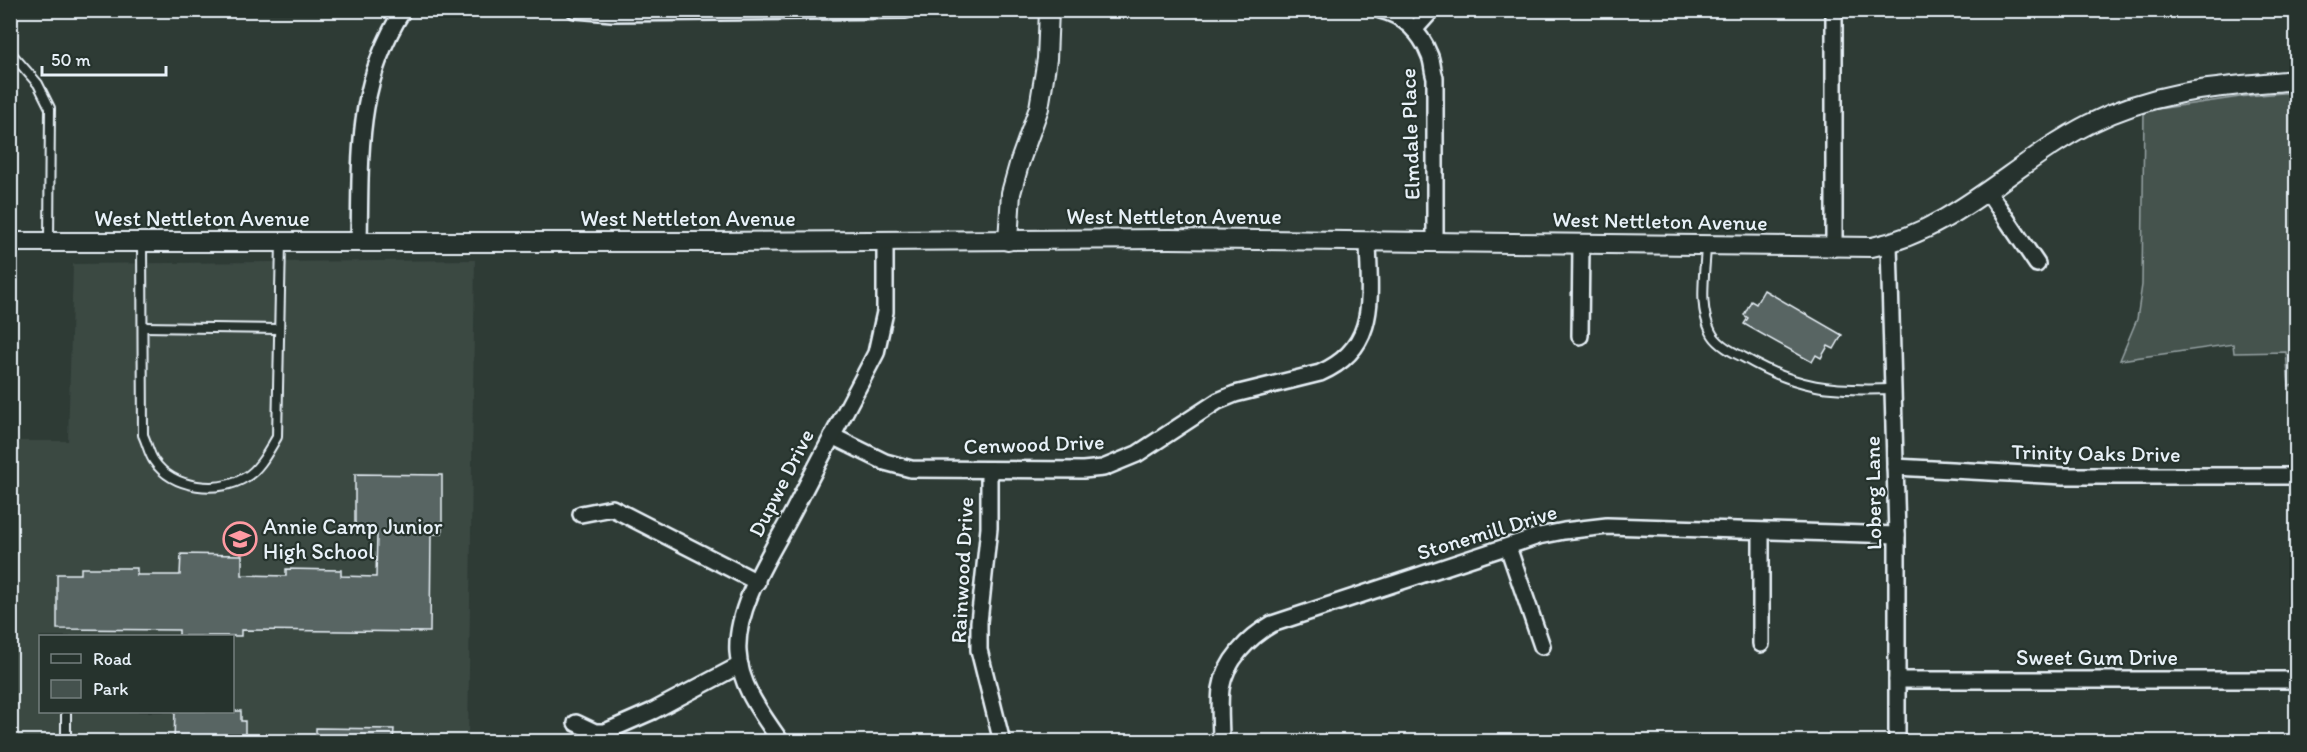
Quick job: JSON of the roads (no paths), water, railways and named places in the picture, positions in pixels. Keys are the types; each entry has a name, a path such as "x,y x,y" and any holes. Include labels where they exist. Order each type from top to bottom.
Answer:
{"street":[{"path":"359,241 362,128 367,93 385,44 403,10"},
{"path":"575,10 612,13 906,10"},
{"path":"1008,240 1011,193 1039,108 1047,59 1049,10"},
{"path":"1380,10 1404,20 1414,30 1432,10"},
{"path":"1834,10 1834,248"},
{"name":"Elmdale Place","path":"1414,30 1430,54 1435,78 1435,241"},
{"name":"West Nettleton Avenue","path":"10,242 1368,240 1581,245 1872,247 1916,233 1988,192 2086,125 2143,101 2194,89 2296,80"},
{"path":"1988,192 2037,264"},
{"name":"Dupwe Drive","path":"781,741 748,692 740,665 738,638 740,623 757,582 876,353 885,312 885,240"},
{"name":"Cenwood Drive","path":"832,436 885,462 911,469 1083,470 1103,468 1137,454 1218,401 1235,394 1320,374 1348,357 1366,324 1370,309 1368,240"},
{"name":"Loberg Lane","path":"1888,243 1897,535 1897,741"},
{"path":"1580,336 1581,245"},
{"name":"Trinity Oaks Drive","path":"1895,467 2064,476 2296,476"},
{"name":"Rainwood Drive","path":"989,470 989,528 979,622 979,650 1002,741"},
{"path":"581,514 612,508 757,582"},
{"name":"Stonemill Drive","path":"1221,741 1221,689 1224,676 1237,654 1257,632 1272,624 1539,536 1607,526 1897,535"},
{"path":"1761,532 1761,644"},
{"path":"1508,547 1542,646"},
{"path":"576,723 595,732 605,732 653,711 740,665"},
{"name":"Sweet Gum Drive","path":"1897,680 2296,680"}],"lane":[{"path":"10,52 38,84 50,108 49,242"},
{"path":"142,242 143,435 154,461 172,476 194,486 223,488 248,477 265,457 277,437 281,242"},
{"path":"1706,246 1704,312 1712,335 1730,350 1762,369 1821,388 1893,389"},
{"path":"144,327 278,329"},
{"path":"66,713 66,741"}],"place":[{"name":"Annie Camp Junior High School","path":"240,539"}]}
